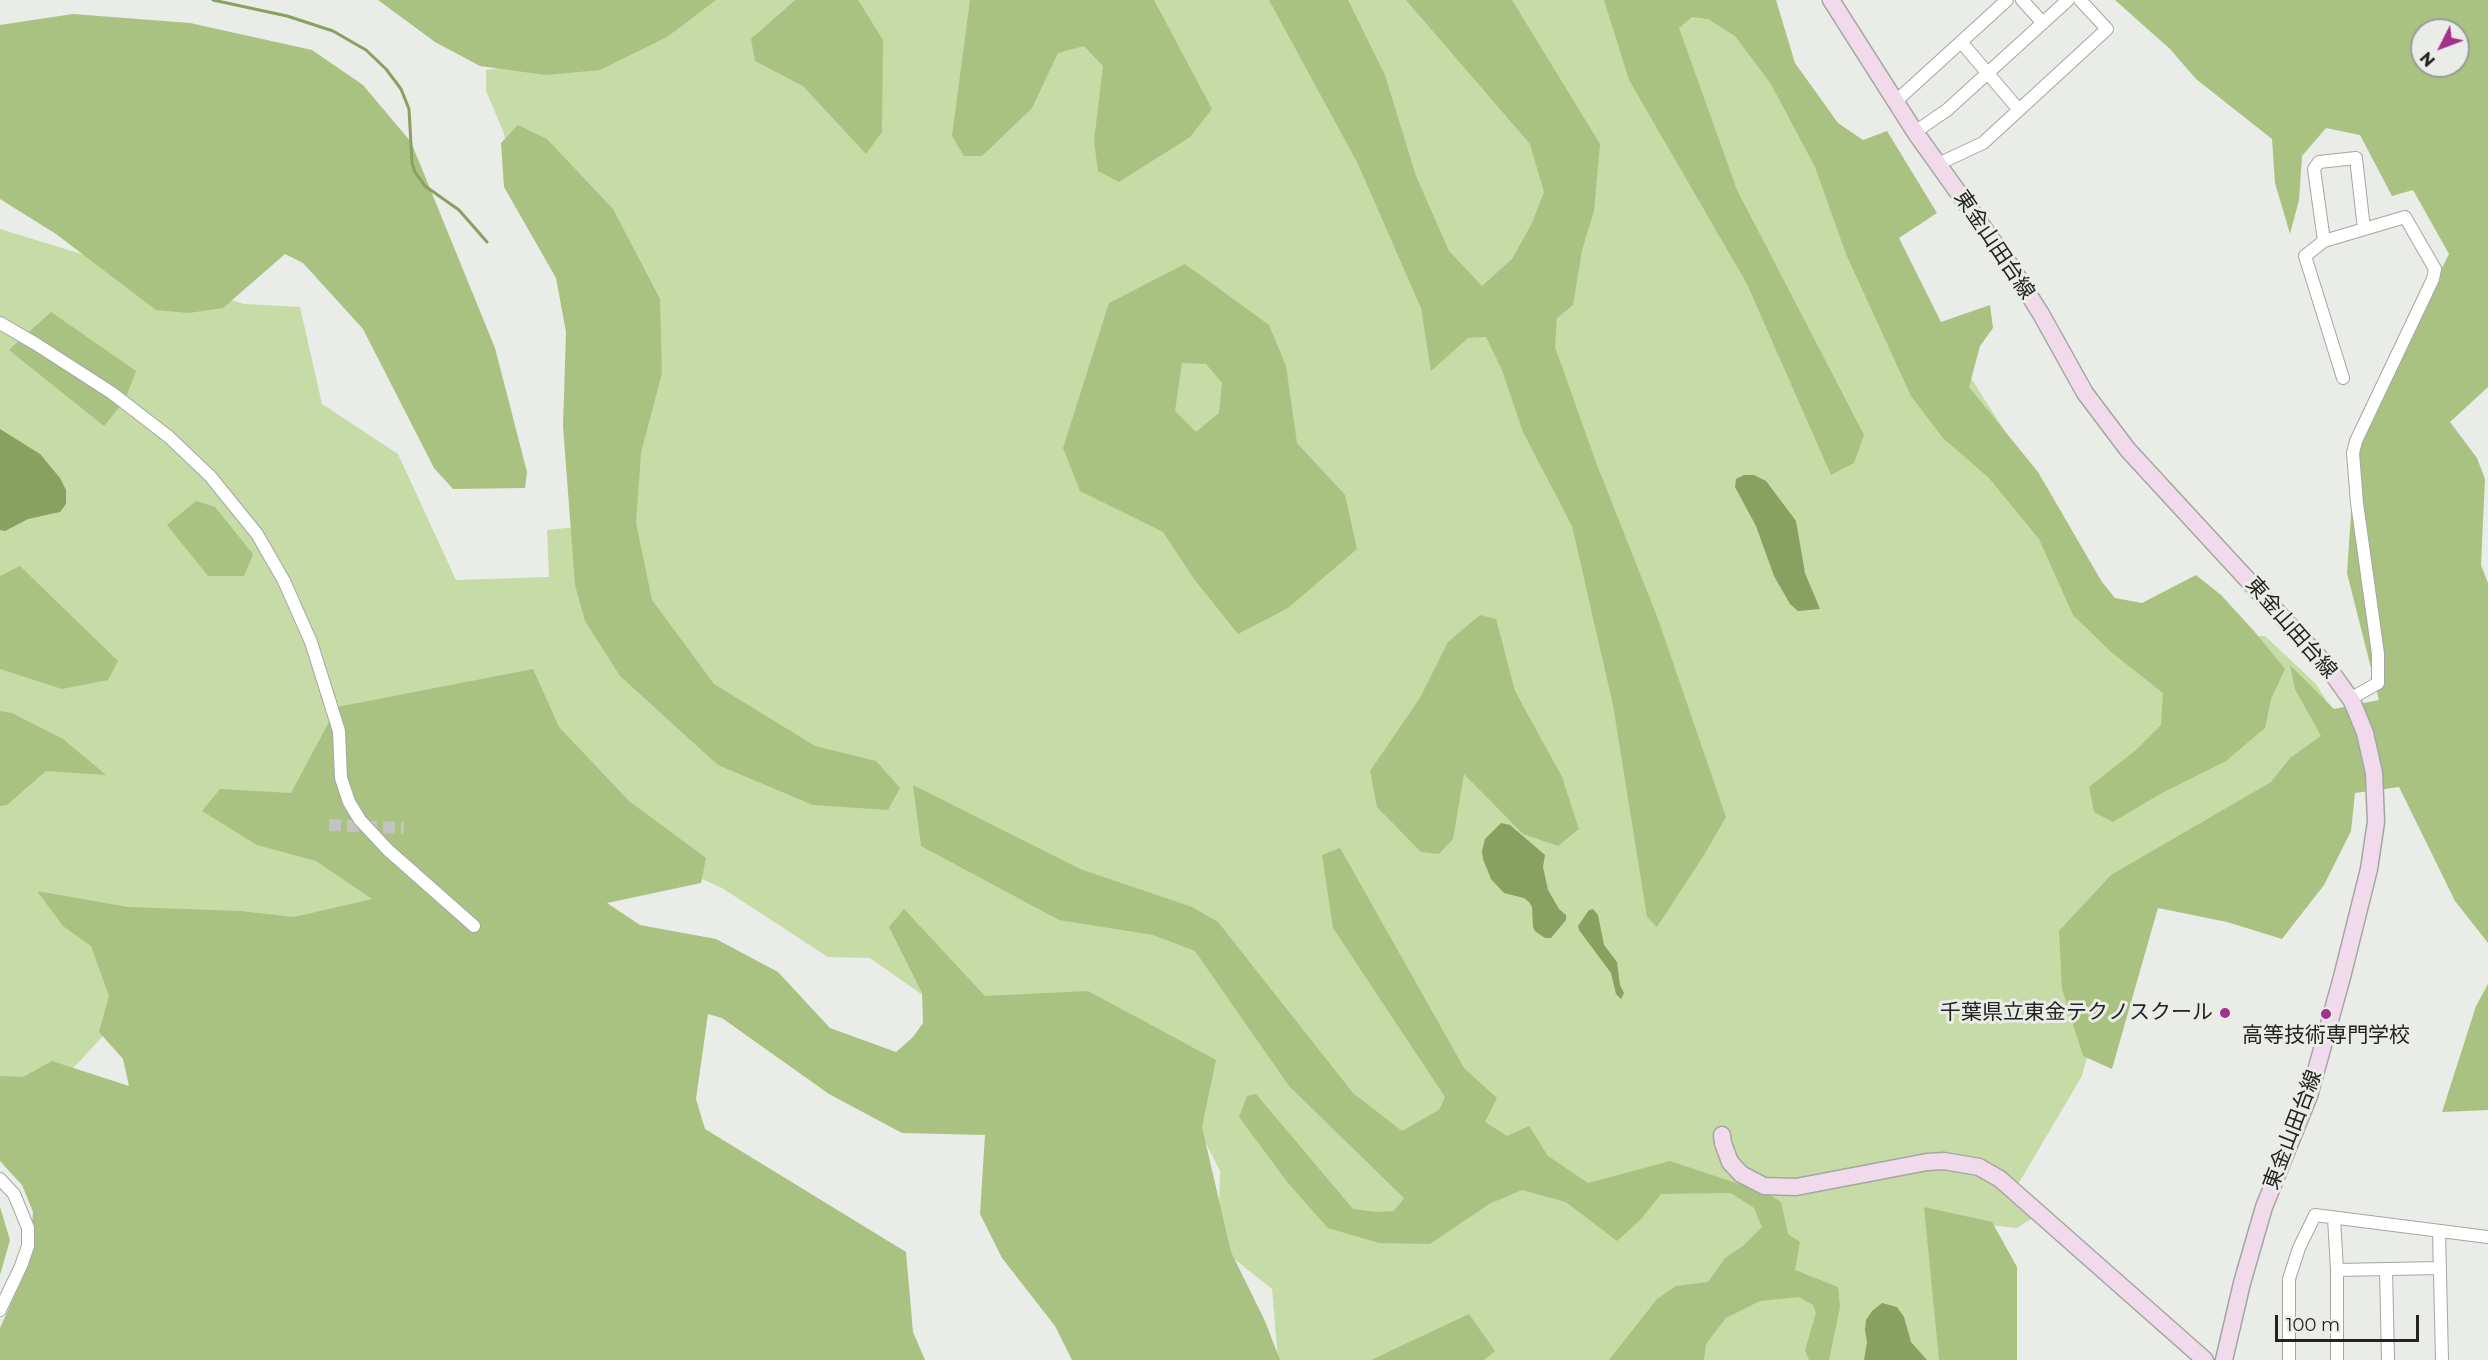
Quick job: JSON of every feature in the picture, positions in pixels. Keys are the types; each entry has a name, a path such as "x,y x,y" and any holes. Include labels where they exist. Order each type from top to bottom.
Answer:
{"main road":[{"name":"東金山田台線","path":"1831,0 1915,132 2010,265 2041,314 2085,393 2122,442 2327,666 2350,699 2365,733 2374,773 2376,822 2369,869 2309,1096 2264,1207 2242,1283 2224,1360"},
{"path":"1722,1135 1730,1162 1741,1174 1764,1186 1796,1187 1927,1162 1944,1161 1979,1167 2000,1179 2205,1360"}],"street":[{"path":"1895,102 2007,0"},
{"path":"2022,0 2043,23"},
{"path":"1915,132 1947,110 2068,0"},
{"path":"1938,164 1983,143 2107,29 2080,0"},
{"path":"1962,43 2019,110"},
{"path":"2324,241 2314,169 2319,162 2356,158 2364,229"},
{"path":"2343,378 2305,256 2324,241 2405,217 2435,269 2433,279 2356,441 2353,453 2357,503 2378,654 2378,682 2350,699"},
{"path":"0,323 112,393 169,437 210,476 257,534 284,581 311,642 339,731 341,778 349,801 360,820 388,850 474,926"},
{"path":"0,1179 14,1194 28,1228 28,1246 0,1310"},
{"path":"2289,1360 2289,1279 2299,1248 2315,1215 2488,1237"},
{"path":"2334,1218 2337,1270 2337,1360"},
{"path":"2439,1231 2442,1360"},
{"path":"2337,1270 2440,1268"},
{"path":"2386,1269 2388,1360"}],"shaded area":[{"path":"378,0 716,0 667,37 600,70 546,75 480,66 435,42"},
{"path":"614,0 1750,0 1892,239 1951,347 2114,602 2201,637 2265,636 2316,684 2338,719 2314,751 2251,799 2135,875 2082,1076 2020,1181 2008,1196 2033,1218 2017,1228 1960,1222 2004,1360 1278,1360 1272,1289 1218,1246 1220,1171 1186,1104 948,1013 870,958 828,957 722,888 675,867 405,894 120,1017 49,1091 0,1091 0,229 244,304 300,307 322,404 398,454 456,580 549,577 547,530 607,524 641,354 511,161 503,131 486,91 486,70 552,61"},
{"path":"795,0 858,0 883,40 882,132 866,154 803,86 755,61 751,39"},
{"path":"970,0 1154,0 1212,109 1190,137 1119,182 1098,171 1094,141 1103,66 1084,46 1058,53 1032,108 982,156 964,156 952,136"},
{"path":"1269,0 1348,0 1385,75 1416,176 1449,251 1482,286 1512,259 1532,223 1544,192 1530,144 1406,0 1512,0 1600,144 1594,211 1582,250 1573,305 1557,318 1555,347 1597,465 1658,619 1726,817 1657,927 1647,917 1613,705 1572,526 1523,432 1502,370 1486,337 1468,338 1431,371 1421,308 1358,164"},
{"path":"1604,0 1776,0 1795,63 1838,123 1863,140 1887,131 1937,213 1899,238 1941,322 1990,305 1993,328 1980,346 1969,387 2038,472 2102,582 2115,598 2142,603 2196,575 2221,595 2254,631 2285,669 2271,699 2265,728 2226,761 2160,794 2113,822 2094,812 2089,787 2136,750 2161,725 2163,693 2111,652 2073,615 2039,539 1989,478 1943,438 1911,396 1846,254 1815,167 1771,84 1735,36 1708,19 1692,17 1679,28 1737,190 1864,435 1854,463 1831,475 1747,284 1629,80"},
{"path":"2115,0 2488,0 2488,387 2450,422 2477,458 2485,479 2481,565 2488,583 2488,943 2455,901 2399,787 2355,793 2351,831 2324,885 2282,939 2227,922 2158,908 2112,1069 2083,1056 2062,989 2059,931 2111,875 2271,782 2290,758 2321,736 2295,689 2290,665 2334,709 2379,700 2347,573 2356,441 2449,254 2413,190 2392,196 2360,135 2326,128 2302,156 2299,200 2290,234 2275,183 2272,139 2196,79 2170,49"},
{"path":"73,14 190,23 312,50 363,85 411,142 495,348 527,472 525,488 453,489 434,468 363,329 303,263 285,254 223,308 189,313 156,310 56,234 0,199 0,25"},
{"path":"518,125 547,139 613,209 660,299 662,373 641,453 636,523 652,600 714,684 815,746 876,761 900,788 888,810 813,805 718,765 620,676 585,621 575,585 563,426 566,332 556,278 504,187 501,143"},
{"path":"1185,264 1269,325 1286,366 1297,443 1345,495 1357,549 1288,608 1238,634 1194,579 1163,532 1080,491 1063,448 1109,303","holes":["1182,363 1206,364 1222,383 1219,413 1196,432 1175,411"]},
{"path":"51,312 136,371 125,400 104,426 9,350"},
{"path":"0,429 40,454 60,478 66,490 66,504 60,512 28,519 5,531 0,530"},
{"path":"1744,475 1754,475 1766,481 1796,521 1805,573 1820,609 1798,611 1790,604 1774,576 1756,526 1735,487 1736,479"},
{"path":"196,501 215,507 253,554 244,576 208,576 167,525"},
{"path":"20,566 118,661 108,680 62,689 0,669 0,576"},
{"path":"1480,615 1496,619 1515,691 1562,777 1579,829 1558,846 1523,834 1464,774 1453,839 1439,854 1421,852 1377,807 1370,771 1420,698 1448,642"},
{"path":"533,669 559,727 629,801 706,858 701,883 607,903 640,925 716,939 778,972 830,1028 896,1052 913,1037 923,1023 922,993 889,927 904,909 985,996 1088,991 1216,1060 1202,1127 1231,1252 1265,1321 1280,1360 1072,1360 1055,1326 1002,1258 980,1214 985,1135 902,1133 829,1094 722,1018 708,1014 696,1099 705,1129 906,1252 913,1332 925,1360 0,1360 0,1328 29,1264 33,1212 22,1185 0,1161 0,1076 23,1077 52,1061 129,1086 123,1059 99,1032 109,996 91,946 63,926 37,891 128,907 240,911 294,917 372,899 316,861 257,845 202,811 220,789 291,793 337,707"},
{"path":"0,711 12,713 63,739 106,775 46,771 7,805 0,806"},
{"path":"913,785 1080,869 1192,907 1218,922 1353,1093 1402,1131 1439,1110 1445,1097 1333,928 1322,855 1340,848 1464,1068 1497,1098 1485,1122 1507,1136 1529,1126 1548,1156 1588,1183 1670,1161 1769,1194 1781,1202 1788,1234 1800,1242 1795,1270 1838,1287 1840,1307 1829,1360 1809,1360 1805,1350 1816,1313 1813,1305 1799,1297 1760,1301 1726,1318 1706,1344 1704,1360 1609,1360 1657,1299 1676,1286 1708,1282 1725,1258 1743,1246 1762,1227 1754,1208 1731,1193 1661,1194 1641,1219 1617,1241 1566,1202 1522,1190 1489,1204 1430,1244 1379,1243 1328,1228 1288,1183 1239,1117 1247,1096 1256,1094 1353,1209 1377,1212 1394,1211 1404,1198 1289,1086 1195,951 1153,935 1059,920 921,846"},
{"path":"1501,823 1510,825 1545,855 1543,867 1548,890 1559,909 1566,915 1566,920 1551,938 1545,938 1535,931 1532,907 1529,902 1524,898 1504,893 1491,879 1482,851 1485,839"},
{"path":"1593,909 1598,915 1604,945 1617,962 1620,985 1624,993 1621,999 1616,994 1611,973 1579,930 1578,926 1589,910"},
{"path":"2488,984 2488,1110 2442,1112 2476,1006"},
{"path":"0,1207 10,1240 0,1275"},
{"path":"1924,1207 1992,1222 2017,1267 2017,1360 1939,1360"},
{"path":"1882,1303 1897,1307 1904,1317 1911,1342 1927,1360 1864,1360 1867,1342 1866,1320"},
{"path":"1469,1314 1495,1351 1484,1360 1371,1360"}],"waterway":[{"path":"213,0 287,16 333,31 366,50 386,69 401,89 409,109 412,163 415,172 425,186 459,210 487,242"}],"tunnel":[{"path":"329,825 404,828"}],"place":[{"name":"千葉県立東金テクノスクール","path":"2225,1013"},
{"name":"高等技術専門学校","path":"2326,1014"}]}
